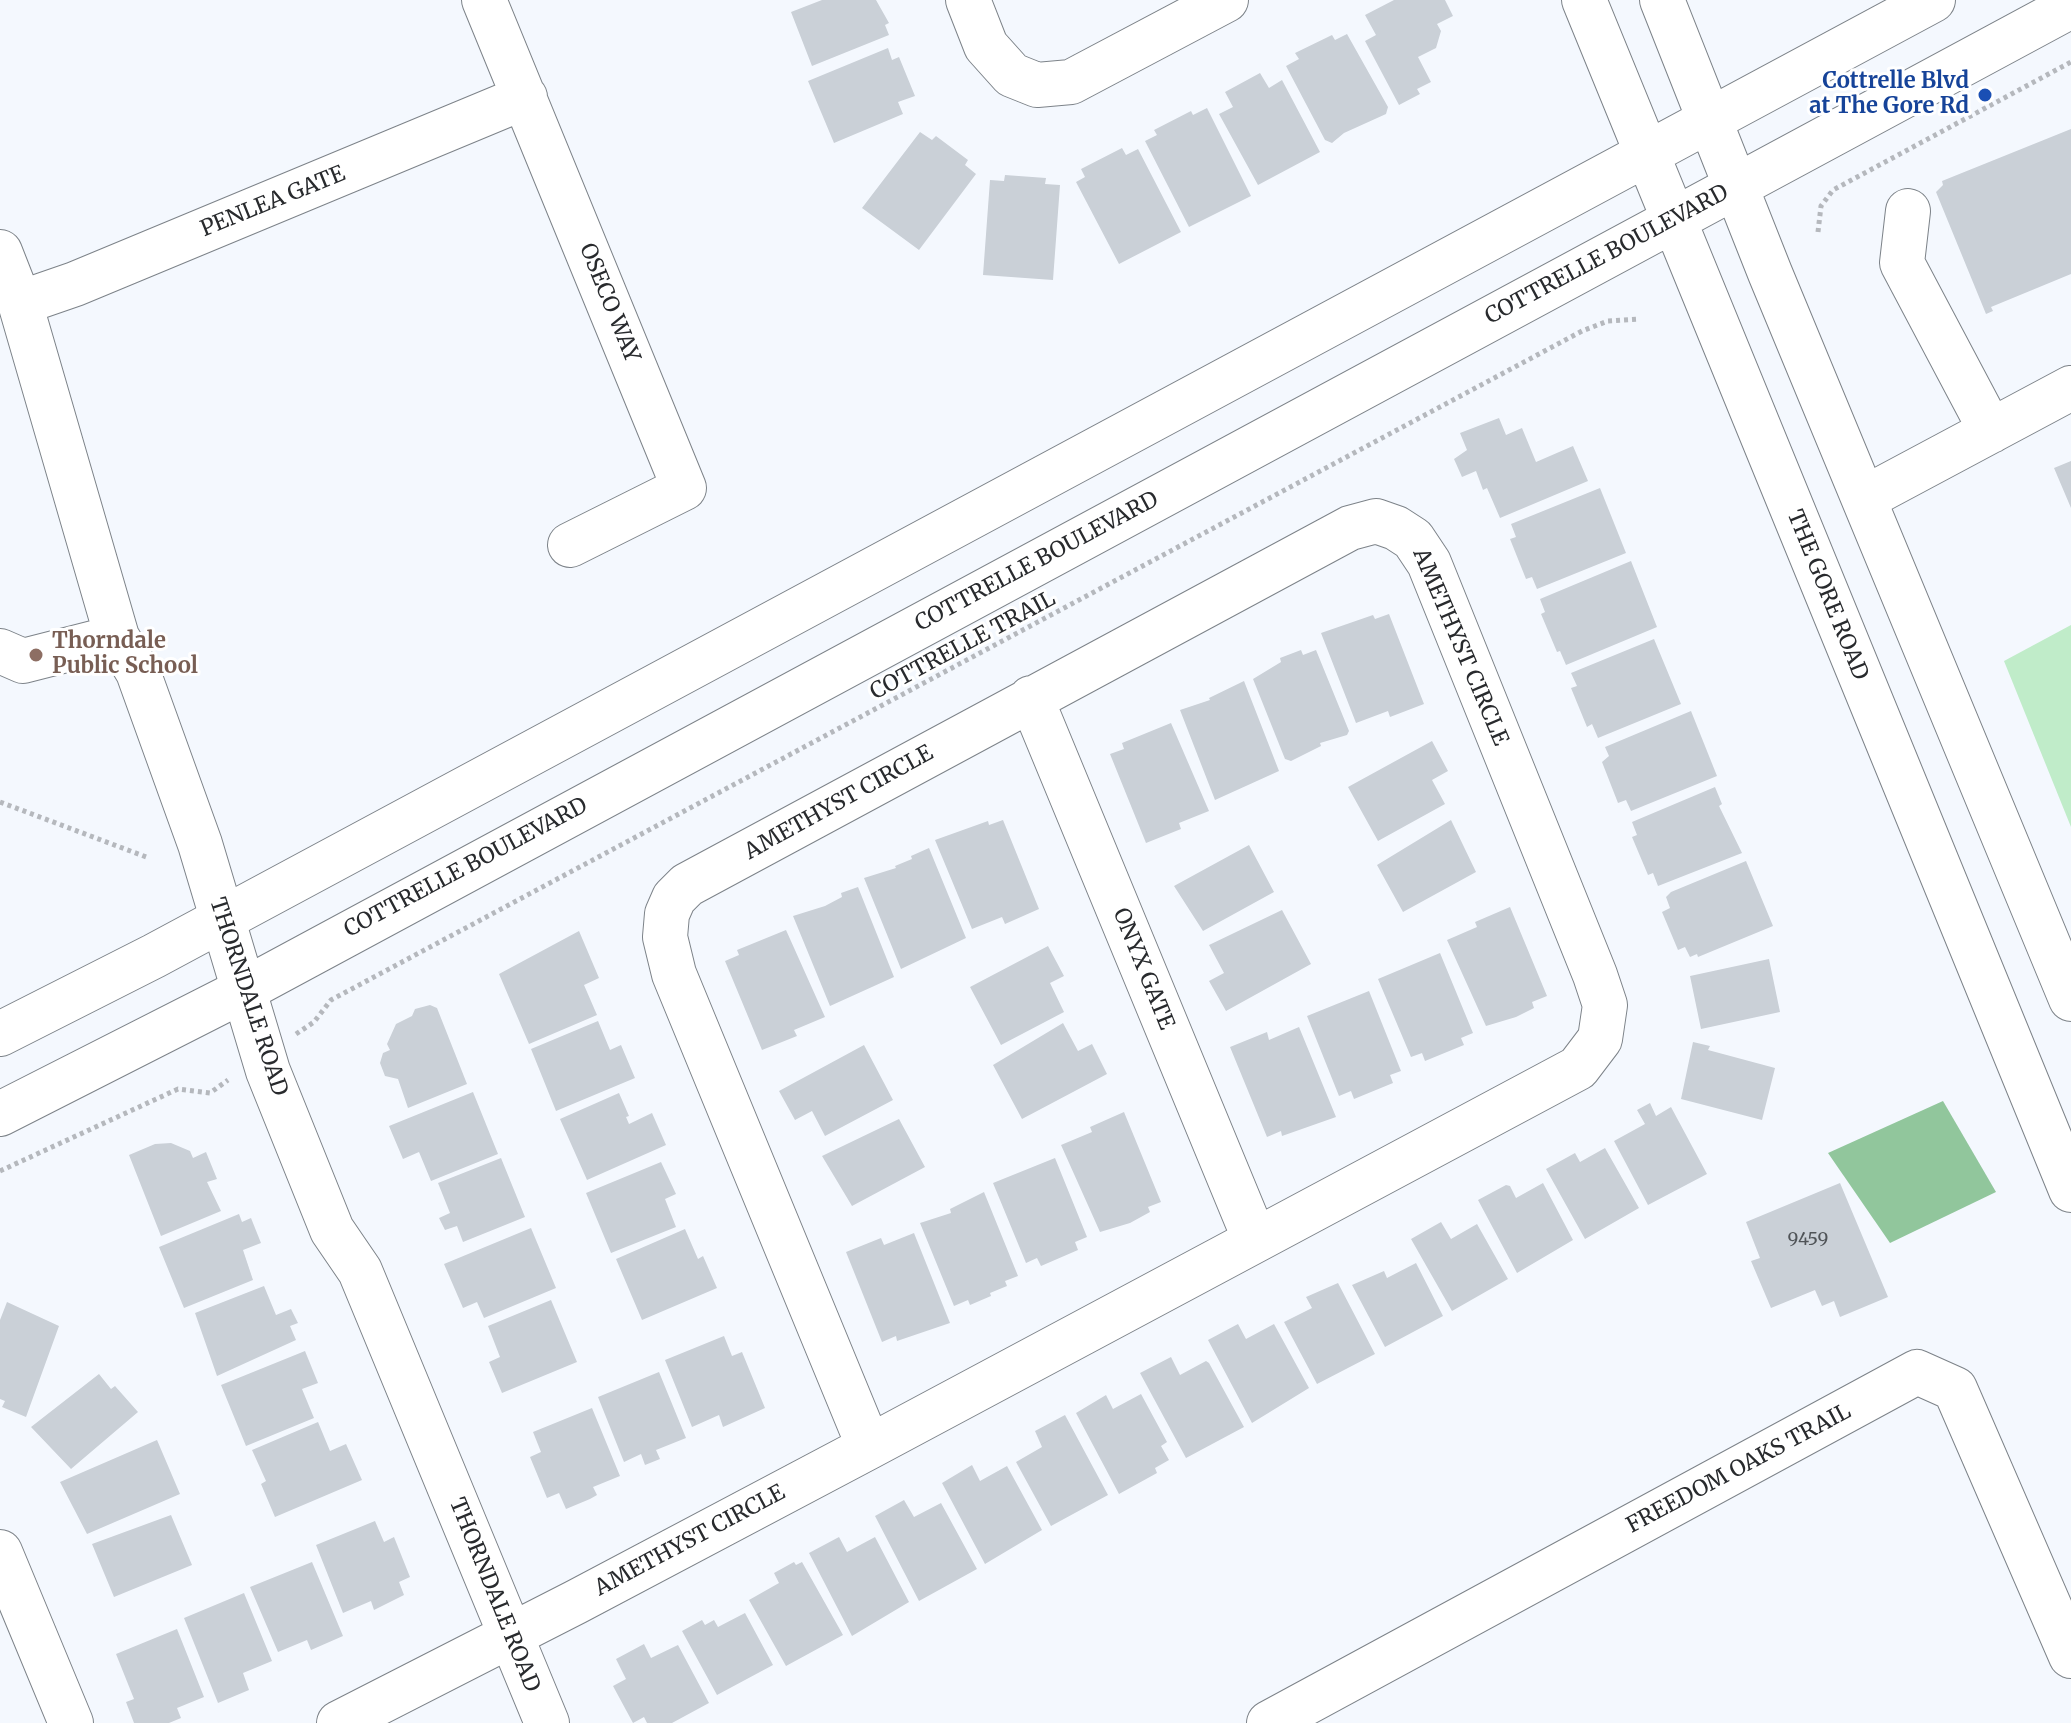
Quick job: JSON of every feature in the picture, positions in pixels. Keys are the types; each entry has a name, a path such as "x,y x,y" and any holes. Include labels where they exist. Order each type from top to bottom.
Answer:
{"street":[{"name":"OSECO WAY","path":"484,0 684,488 570,545"},
{"path":"968,0 986,46 1012,75 1037,85 1071,82 1226,0"},
{"name":"THE GORE ROAD","path":"1584,0 2071,1190"},
{"path":"1662,0 1735,186 2071,999"},
{"path":"0,1034 223,919 1933,0"},
{"name":"COTTRELLE BOULEVARD","path":"0,1114 244,990 2071,6"},
{"name":"PENLEA GATE","path":"20,303 75,284 525,97"},
{"path":"1908,211 1902,263 1991,431"},
{"name":"THORNDALE ROAD","path":"0,252 20,303 117,637 138,672 200,844 268,1071 332,1230 360,1271 547,1723"},
{"path":"1865,498 2071,388"},
{"name":"AMETHYST CIRCLE","path":"339,1723 869,1447 1578,1068 1600,1039 1605,1005 1595,975 1429,563 1413,539 1396,528 1376,521 1362,522 687,885 674,898 667,914 665,937 674,974 869,1447"},
{"path":"0,651 23,661 117,637"},
{"name":"ONYX GATE","path":"1031,698 1255,1240"},
{"name":"FREEDOM OAKS TRAIL","path":"1269,1723 1917,1372 1955,1389 2071,1656"},
{"path":"0,1552 71,1723"}],"path":[{"path":"1818,232 1821,206 1833,190 2071,62"},
{"name":"COTTRELLE TRAIL","path":"314,1022 331,1000 1570,337 1608,321 1639,319"},
{"path":"0,802 149,858"},
{"path":"0,1171 178,1089 210,1093"}],"green space":[{"path":"2071,625 2071,827 2004,661"},
{"path":"1943,1101 1996,1192 1890,1243 1828,1153"}],"building":[{"path":"822,0 876,0 889,23 885,25 889,35 812,66 791,12"},
{"path":"1394,0 1445,0 1453,16 1437,24 1441,31 1436,48 1418,57 1431,82 1417,89 1420,94 1399,105 1365,41 1376,35 1365,15"},
{"path":"1347,34 1388,107 1386,114 1344,133 1332,143 1325,140 1286,66 1299,59 1295,53 1332,35 1335,40"},
{"path":"888,48 892,60 899,57 915,96 898,102 903,114 834,143 808,81"},
{"path":"1260,73 1269,88 1282,80 1320,152 1258,185 1219,114 1233,107 1225,92"},
{"path":"1207,108 1251,196 1189,227 1145,141 1157,135 1154,130 1191,111 1193,115"},
{"path":"2071,129 2071,274 1991,307 1993,311 1986,314 1936,192 1943,185 1942,181"},
{"path":"920,132 932,140 936,136 968,160 965,165 976,174 919,250 862,208"},
{"path":"1122,148 1126,155 1138,149 1181,232 1119,264 1076,182 1085,177 1081,169"},
{"path":"1005,175 1046,178 1045,184 1060,185 1053,280 983,275 990,180 1004,181"},
{"path":"1499,418 1506,435 1522,428 1536,462 1573,446 1588,481 1500,518 1487,488 1483,490 1476,471 1462,477 1454,459 1467,450 1460,433"},
{"path":"2071,461 2071,508 2054,468"},
{"path":"1600,488 1626,553 1537,589 1532,577 1526,579 1510,539 1516,537 1511,524"},
{"path":"1631,561 1657,627 1566,665 1541,614 1545,612 1540,599"},
{"path":"1389,614 1424,704 1390,717 1388,711 1356,723 1321,633 1373,615 1375,619"},
{"path":"1654,639 1681,704 1598,738 1592,724 1587,727 1571,688 1577,686 1571,673"},
{"path":"1301,650 1303,655 1316,650 1349,731 1347,735 1320,743 1321,746 1291,761 1285,759 1253,679 1281,662 1280,658"},
{"path":"1244,681 1279,771 1215,800 1180,710 1210,700"},
{"path":"1691,711 1717,776 1631,811 1626,800 1618,803 1602,762 1609,756 1605,747"},
{"path":"1171,723 1209,811 1179,823 1181,829 1146,843 1110,754 1124,749 1122,743"},
{"path":"1432,741 1448,771 1432,780 1445,804 1378,841 1348,787"},
{"path":"1715,787 1722,804 1719,806 1742,853 1658,886 1653,873 1648,875 1632,837 1637,835 1632,822"},
{"path":"1003,820 1039,909 1005,924 1002,917 972,929 935,840 988,821 989,825"},
{"path":"1451,820 1476,872 1403,912 1377,865"},
{"path":"1249,845 1274,892 1203,931 1174,886"},
{"path":"929,848 966,938 901,969 864,878 896,868 912,859 911,856"},
{"path":"1746,861 1773,926 1698,957 1697,954 1690,957 1685,947 1678,950 1662,912 1670,908 1666,897 1671,892"},
{"path":"858,887 894,977 830,1006 793,916 825,906 842,897 841,893"},
{"path":"1510,907 1547,996 1532,1002 1534,1008 1516,1017 1486,1026 1447,940 1477,927 1475,922"},
{"path":"1282,910 1311,964 1226,1011 1209,981 1224,973 1209,945"},
{"path":"786,930 825,1017 794,1030 797,1036 762,1050 725,961 739,955 737,950"},
{"path":"579,931 599,978 584,985 597,1015 529,1044 499,974"},
{"path":"1048,946 1064,976 1050,983 1064,1012 1001,1045 970,987"},
{"path":"1440,953 1473,1033 1461,1038 1464,1045 1425,1061 1422,1053 1411,1057 1378,979"},
{"path":"1769,959 1780,1012 1701,1029 1690,976"},
{"path":"1369,991 1401,1071 1390,1075 1393,1083 1354,1099 1351,1091 1339,1096 1307,1016"},
{"path":"430,1005 437,1008 467,1084 408,1108 398,1079 385,1076 380,1063 383,1053 390,1050 387,1044 396,1024 412,1016 415,1009"},
{"path":"598,1021 610,1050 621,1045 635,1078 556,1111 531,1049"},
{"path":"1063,1023 1078,1051 1092,1044 1107,1074 1022,1119 993,1065"},
{"path":"1299,1027 1336,1117 1282,1136 1281,1131 1267,1137 1230,1047 1267,1032 1269,1040"},
{"path":"1693,1042 1710,1046 1708,1050 1775,1068 1762,1120 1681,1099"},
{"path":"864,1045 893,1100 825,1136 812,1111 795,1120 779,1091"},
{"path":"473,1092 498,1154 431,1181 419,1152 403,1159 389,1126"},
{"path":"619,1093 629,1116 626,1117 629,1124 652,1113 666,1145 587,1180 560,1119"},
{"path":"1650,1103 1656,1116 1671,1107 1707,1174 1648,1205 1614,1141 1645,1124 1637,1110"},
{"path":"1124,1112 1161,1202 1148,1207 1150,1212 1130,1223 1100,1232 1061,1145 1092,1132 1090,1127"},
{"path":"899,1119 925,1167 852,1206 822,1156"},
{"path":"171,1143 190,1151 193,1158 206,1152 217,1179 207,1182 221,1211 161,1236 129,1155 155,1144"},
{"path":"1605,1148 1639,1208 1585,1239 1546,1169 1575,1153 1580,1162"},
{"path":"501,1158 525,1217 463,1242 457,1226 445,1230 439,1218 450,1213 438,1183"},
{"path":"1055,1158 1087,1237 1075,1242 1078,1250 1041,1266 1037,1258 1026,1263 993,1183"},
{"path":"661,1162 676,1194 665,1199 676,1227 611,1253 586,1193"},
{"path":"1543,1183 1573,1240 1517,1273 1478,1200 1506,1185 1510,1186 1516,1198"},
{"path":"1840,1183 1888,1297 1840,1317 1834,1301 1822,1306 1815,1290 1771,1308 1751,1261 1760,1258 1746,1222"},
{"path":"984,1192 1018,1276 1005,1281 1007,1286 990,1293 991,1296 970,1305 968,1300 954,1306 920,1223 951,1213 950,1209"},
{"path":"239,1214 242,1222 251,1218 261,1243 243,1250 253,1280 184,1308 159,1247"},
{"path":"1441,1222 1451,1239 1477,1224 1508,1279 1452,1311 1411,1239"},
{"path":"531,1228 556,1288 484,1318 477,1302 463,1308 444,1264"},
{"path":"685,1229 698,1259 703,1256 717,1288 642,1320 616,1259"},
{"path":"914,1233 950,1323 897,1341 896,1336 882,1342 846,1252 881,1238 884,1245"},
{"path":"1416,1263 1443,1316 1385,1347 1352,1285 1384,1271 1387,1278"},
{"path":"1338,1283 1375,1354 1317,1384 1284,1322 1312,1308 1306,1297"},
{"path":"264,1286 276,1315 291,1309 298,1323 290,1326 296,1340 217,1376 195,1313"},
{"path":"551,1300 577,1362 502,1393 489,1362 500,1357 488,1326"},
{"path":"7,1302 59,1326 26,1417 2,1407 5,1401 0,1399 0,1320"},
{"path":"1238,1324 1246,1339 1274,1324 1309,1388 1252,1423 1208,1340"},
{"path":"724,1336 732,1356 742,1352 765,1408 723,1427 719,1415 692,1427 665,1360"},
{"path":"305,1351 318,1383 302,1389 314,1418 246,1446 221,1385"},
{"path":"1171,1357 1180,1375 1206,1361 1209,1363 1244,1427 1186,1458 1140,1373"},
{"path":"659,1372 686,1438 656,1450 660,1459 645,1465 641,1454 624,1462 598,1397"},
{"path":"99,1374 111,1389 115,1386 138,1412 71,1469 31,1427"},
{"path":"1141,1394 1167,1442 1161,1446 1169,1460 1155,1468 1157,1473 1119,1494 1076,1413 1106,1395 1113,1409"},
{"path":"592,1408 620,1476 593,1487 597,1495 566,1509 559,1493 547,1498 530,1457 541,1452 533,1432"},
{"path":"1065,1415 1108,1495 1051,1526 1016,1462 1042,1447 1035,1431"},
{"path":"318,1422 330,1451 346,1444 362,1480 275,1517 261,1484 266,1481 252,1450"},
{"path":"157,1440 180,1494 87,1534 60,1482"},
{"path":"972,1465 980,1481 1007,1466 1042,1530 985,1564 942,1483"},
{"path":"904,1500 914,1517 941,1503 977,1569 919,1601 875,1516"},
{"path":"171,1515 192,1565 114,1597 92,1544"},
{"path":"375,1521 384,1542 394,1537 410,1577 399,1582 404,1595 374,1610 371,1601 343,1613 316,1545"},
{"path":"839,1537 847,1552 875,1537 909,1602 852,1636 809,1553"},
{"path":"312,1562 343,1636 311,1650 307,1640 278,1652 250,1587"},
{"path":"794,1562 796,1565 802,1562 843,1635 786,1666 749,1600 779,1583 774,1573"},
{"path":"244,1593 272,1661 243,1673 249,1690 218,1703 184,1618"},
{"path":"745,1613 773,1665 717,1695 682,1631 702,1620 705,1625 714,1620 718,1627"},
{"path":"177,1629 204,1697 177,1708 181,1718 169,1723 134,1723 126,1702 134,1699 116,1654"},
{"path":"644,1644 651,1658 678,1645 709,1703 672,1723 647,1723 644,1717 633,1723 613,1686 626,1679 616,1659"}],"place":[{"name":"Cottrelle Blvd at The Gore Rd","path":"1985,95"},
{"name":"Thorndale Public School","path":"36,655"}]}
